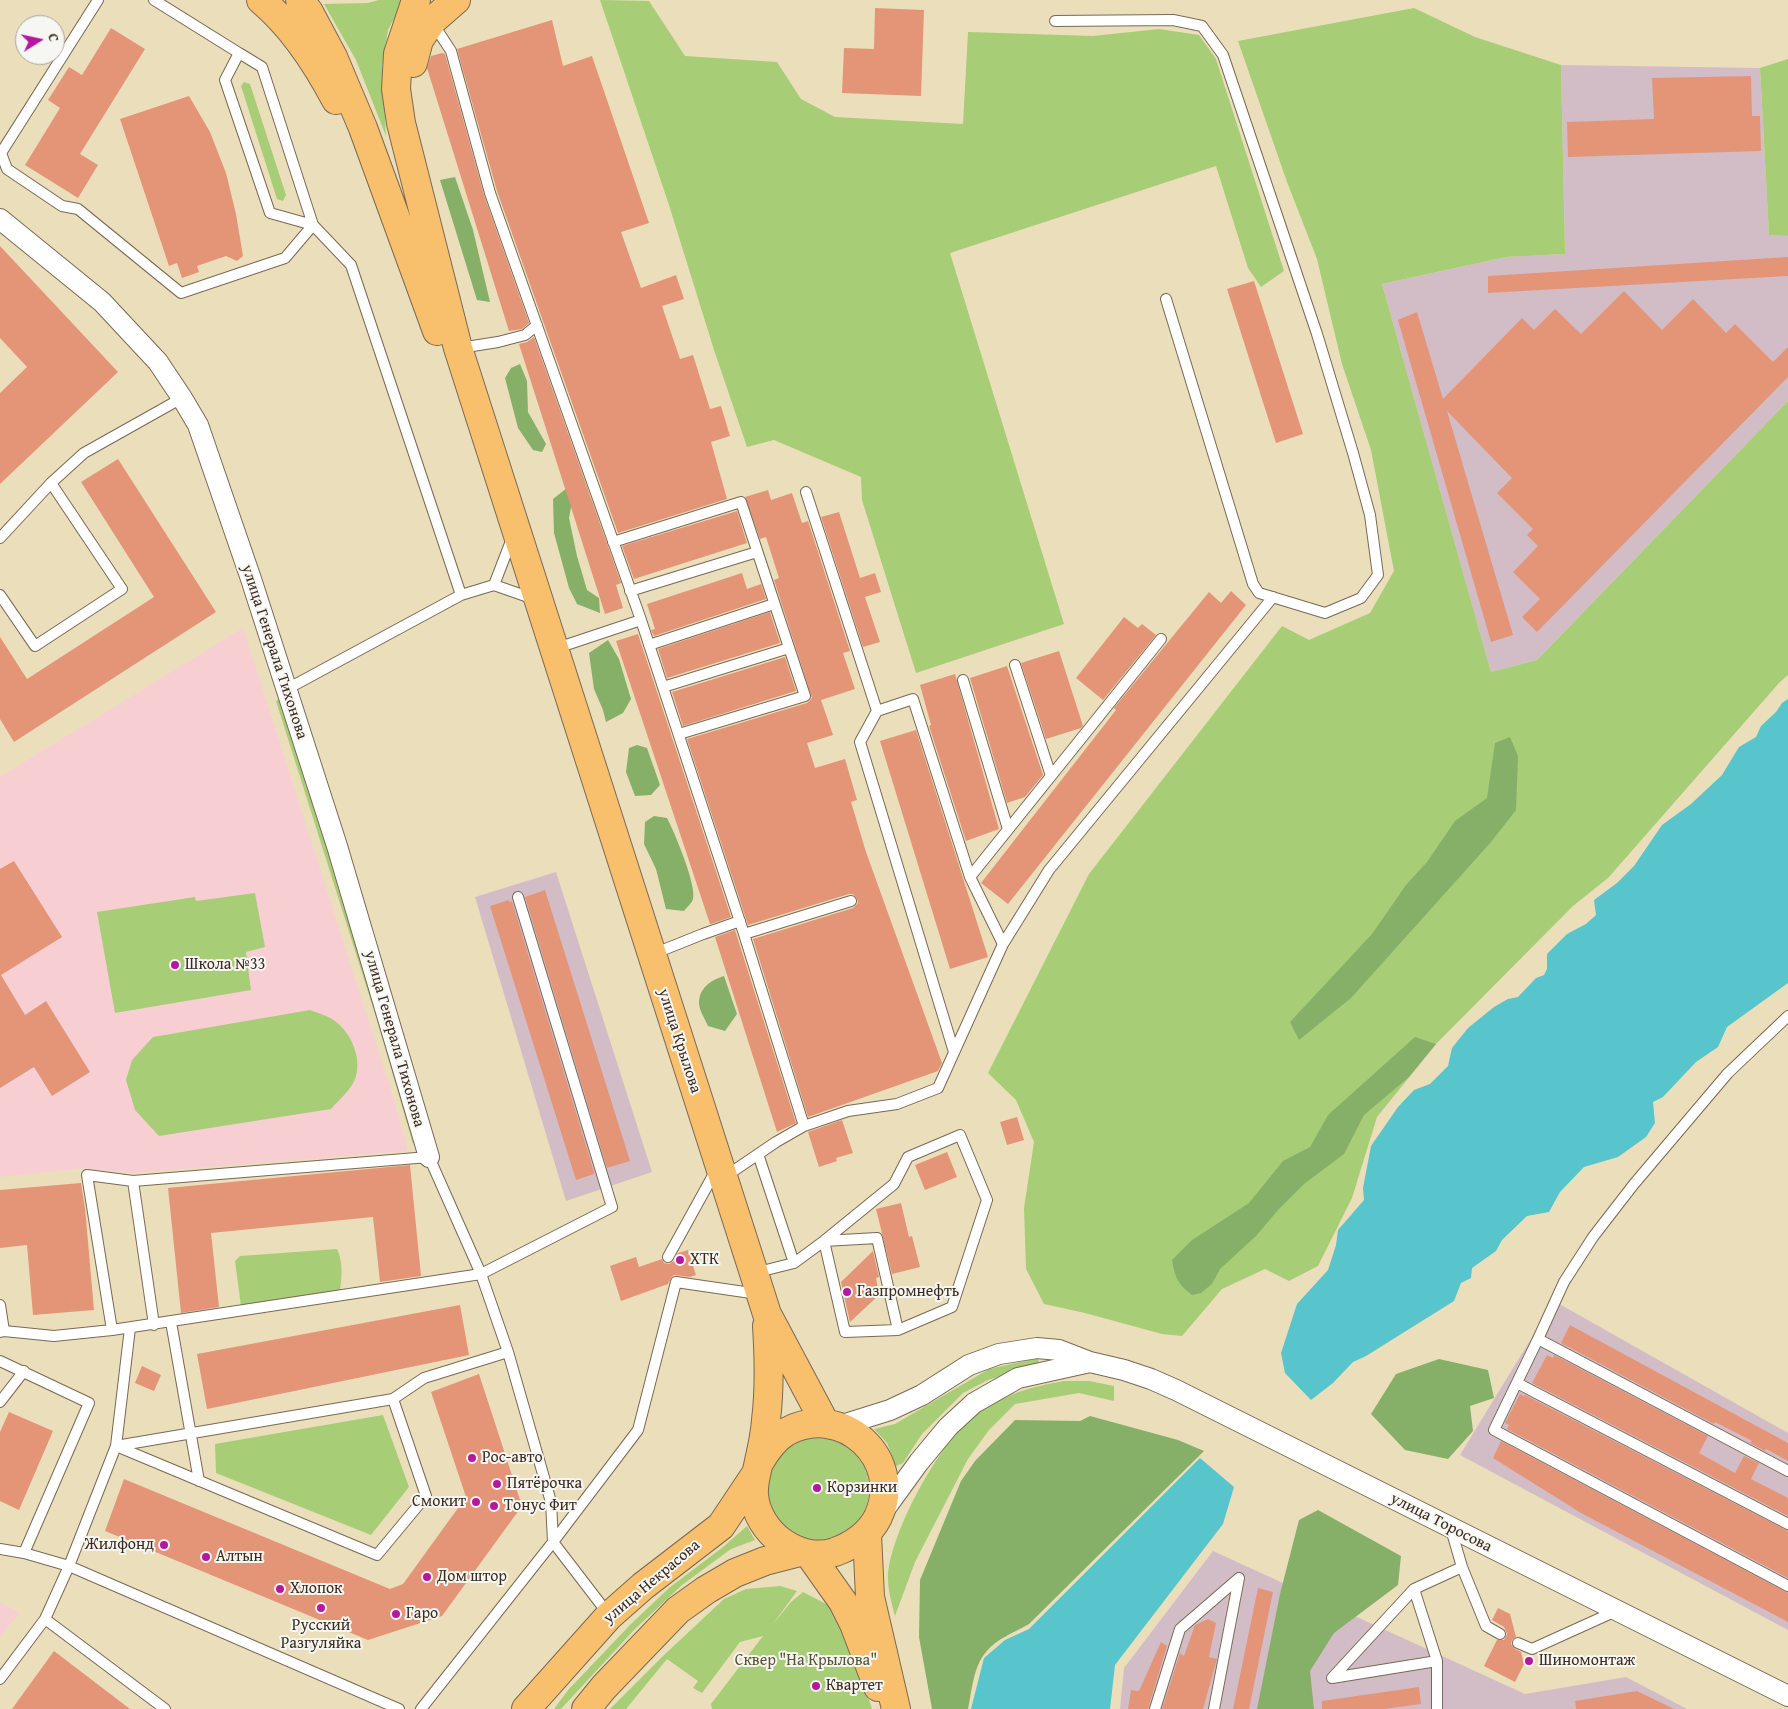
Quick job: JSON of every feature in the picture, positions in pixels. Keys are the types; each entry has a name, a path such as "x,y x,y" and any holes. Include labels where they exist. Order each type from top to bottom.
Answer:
{"main road":[{"path":"261,0 289,30 311,59 332,94 388,200"},
{"path":"300,0 309,12 333,57 363,128 511,540 553,649"},
{"path":"456,0 424,11 398,54 396,89 401,123 458,348 553,649"},
{"name":"улица Крылова","path":"553,649 760,1294 832,1425"},
{"path":"760,1294 770,1365 766,1421 754,1494 758,1513 768,1530 782,1543 804,1553 843,1602 854,1624 887,1709"},
{"path":"586,1709 678,1610 706,1590 735,1573 765,1561 804,1553 830,1554 850,1547 870,1530 882,1507 885,1487 881,1467 871,1449 857,1435 832,1425 804,1425 785,1433 770,1446 757,1469"},
{"name":"улица Некрасова","path":"526,1709 609,1616 643,1586 721,1526 757,1469"},
{"path":"870,1530 870,1597 896,1709"}],"street":[{"name":"улица Генерала Тихонова","path":"0,219 102,302 158,362 198,425 287,689 337,846 429,1157"},
{"name":"улица Торосова","path":"832,1425 890,1410 922,1396 968,1365 1000,1354 1037,1348 1059,1350 1090,1362 1151,1379 1176,1390 1788,1696"},
{"path":"870,1530 919,1462 948,1428 974,1403 1018,1378 1090,1362"}],"lane":[{"path":"98,0 1,153 7,169 62,206 78,209 181,293 285,258 313,225"},
{"path":"154,0 262,67 313,225 351,265 461,594"},
{"path":"424,11 451,51 490,193 641,620 740,921 804,1126"},
{"path":"1055,20 1172,20 1202,26 1224,54 1316,334 1370,515 1378,575 1361,598 1326,613 1259,593 1253,584 1166,299"},
{"path":"239,53 225,80 270,212 313,225"},
{"path":"458,348 498,342 525,334 537,325"},
{"path":"0,538 51,483 84,453 182,398"},
{"path":"0,595 35,646 122,588 51,483"},
{"path":"806,492 877,711"},
{"path":"613,542 741,502 805,696 679,734"},
{"path":"494,585 511,540"},
{"path":"630,591 757,552"},
{"path":"287,689 461,594 494,585 534,599"},
{"path":"668,1257 721,1171 758,1154 804,1126 848,1111 897,1104 938,1088 1002,944 1049,870 1273,597"},
{"path":"649,645 774,604"},
{"path":"553,649 641,620"},
{"path":"970,877 1160,639"},
{"path":"663,687 789,648"},
{"path":"1015,665 1051,776"},
{"path":"963,680 1008,829"},
{"path":"954,1052 860,742 877,711 913,699 970,877 1002,944"},
{"path":"0,1305 2,1331 54,1336 154,1325 481,1274 612,1206 518,897"},
{"path":"744,934 851,901"},
{"path":"651,955 740,921"},
{"path":"1788,1016 1728,1073 1634,1184 1599,1229 1564,1282 1494,1430 1788,1586"},
{"path":"421,1709 553,1542 638,1430 676,1282 760,1294 794,1263 894,1184 908,1157 960,1135 987,1200 952,1307 898,1330 845,1332 824,1241"},
{"path":"758,1154 794,1263"},
{"path":"112,1330 87,1175 133,1181 429,1157 481,1274 508,1352 550,1502 553,1542 609,1616"},
{"path":"133,1181 154,1325"},
{"path":"824,1241 877,1238 898,1330"},
{"path":"171,1322 199,1480"},
{"path":"0,1679 45,1619 69,1566 116,1446 130,1328"},
{"path":"1538,1339 1788,1471"},
{"path":"116,1446 393,1399 424,1378 508,1352"},
{"path":"0,1361 89,1403 24,1553"},
{"path":"0,1402 24,1371"},
{"path":"1517,1384 1788,1524"},
{"path":"116,1446 377,1555 426,1496 393,1399"},
{"path":"1451,1528 1462,1567 1486,1626 1500,1634"},
{"path":"0,1550 24,1553 69,1566 398,1709"},
{"path":"1437,1661 1332,1678 1414,1589 1462,1567"},
{"path":"1156,1709 1180,1629 1239,1578 1214,1709"},
{"path":"1414,1589 1437,1661 1437,1709"},
{"path":"1518,1643 1532,1649 1616,1611"},
{"path":"45,1619 165,1709"}],"shaded area":[{"path":"1561,65 1760,68 1769,235 1788,236 1788,401 1537,660 1491,672 1382,284 1506,257 1565,254"},
{"name":"Школа №33","path":"243,628 392,1094 408,1151 132,1173 76,1169 0,1177 0,777"},
{"path":"556,872 652,1172 566,1201 475,897"},
{"path":"1554,1301 1788,1433 1788,1630 1460,1455"},
{"path":"1213,1551 1525,1694 1626,1677 1687,1709 1120,1709 1124,1668"},
{"path":"0,1602 19,1613 0,1637"}],"green space":[{"path":"379,0 404,0 388,30 382,66 386,136 356,60 324,4 368,3"},
{"path":"600,0 649,1 685,56 777,62 801,99 835,117 963,124 968,32 1093,36 1159,29 1199,35 1216,59 1284,271 1261,287 1248,268 1216,166 950,253 1064,624 916,673 862,500 861,477 774,440 747,447 714,350 669,205"},
{"path":"1414,8 1475,37 1561,65 1565,254 1506,257 1382,284 1491,672 1537,660 1788,401 1788,675 1608,878 1573,906 1436,1044 1377,1117 1352,1198 1318,1266 1289,1281 1265,1269 1222,1289 1182,1336 1162,1334 1044,1304 1026,1269 1024,1208 1034,1142 1016,1100 988,1073 1089,874 1282,626 1309,640 1370,613 1394,571 1371,450 1342,364 1317,259 1287,182 1238,41"},
{"path":"1788,59 1788,236 1769,235 1760,68"},
{"path":"244,82 250,84 286,195 283,201 277,199 241,86"},
{"path":"455,177 473,230 490,302 477,300 440,180"},
{"path":"520,364 527,381 528,412 546,444 542,452 533,450 518,428 505,378 511,368"},
{"path":"567,488 572,502 569,518 577,556 587,590 599,598 600,613 577,604 569,588 554,533 553,499"},
{"path":"608,640 619,659 631,699 623,713 606,722 594,689 589,653"},
{"path":"279,699 283,704 416,1128 413,1144 376,1017 276,701"},
{"path":"1510,737 1518,756 1516,810 1491,842 1351,998 1299,1040 1290,1022 1372,934 1406,885 1427,862 1455,821 1487,798 1495,743"},
{"path":"637,745 647,748 660,785 651,795 635,796 626,772 629,748"},
{"path":"654,816 667,818 692,883 693,899 684,911 666,909 656,869 644,844 645,822"},
{"path":"255,893 265,947 246,952 251,990 115,1013 97,912 195,897 196,901"},
{"path":"724,976 737,1014 725,1031 708,1026 699,1006 703,989"},
{"path":"310,1010 335,1021 341,1027 352,1042 357,1059 356,1077 352,1085 331,1109 159,1136 135,1110 126,1080 132,1060 153,1037"},
{"path":"1415,1037 1436,1044 1409,1077 1364,1115 1344,1154 1304,1184 1256,1236 1220,1269 1212,1284 1201,1293 1192,1295 1187,1291 1180,1284 1174,1272 1172,1260 1192,1240 1249,1203 1283,1161 1310,1147 1328,1115"},
{"path":"337,1249 342,1274 340,1290 241,1306 235,1261 240,1256"},
{"path":"1038,1358 1039,1364 988,1380 963,1393 922,1434 903,1463 896,1466 887,1443 874,1429 895,1424 989,1369"},
{"path":"1439,1359 1488,1370 1494,1398 1470,1406 1473,1431 1448,1459 1405,1450 1371,1414 1396,1374"},
{"path":"1064,1381 1089,1381 1114,1386 1114,1401 1079,1393 1015,1404 989,1430 968,1459 915,1562 895,1616 889,1593 890,1561 906,1515 933,1466 948,1444 962,1426 976,1414 997,1401 1029,1389"},
{"path":"383,1415 409,1487 371,1535 216,1473 215,1444"},
{"path":"1090,1416 1178,1440 1204,1451 1029,1624 990,1647 978,1665 968,1709 932,1709 919,1637 920,1580 961,1481 975,1461 1015,1420 1080,1421"},
{"path":"818,1438 828,1439 847,1446 861,1460 868,1479 868,1499 861,1518 847,1532 828,1539 818,1540 808,1539 789,1532 775,1518 768,1499 767,1489 768,1479 775,1460 789,1446 808,1439"},
{"path":"1318,1510 1401,1556 1398,1585 1334,1633 1310,1671 1314,1709 1257,1709 1280,1594 1299,1520"},
{"path":"747,1526 755,1540 731,1549 682,1585 635,1629 561,1709 554,1709 569,1689 631,1624 669,1588 723,1547"},
{"name":"Сквер \"На Крылова\"","path":"780,1586 797,1591 773,1624 791,1602 803,1592 830,1606 845,1625 872,1709 712,1709 711,1704 763,1636 740,1642 702,1693 693,1688 698,1681 667,1659 626,1709 610,1709 724,1599 746,1589"}],"water":[{"path":"1788,699 1788,983 1727,1027 1718,1047 1696,1062 1663,1097 1653,1102 1655,1123 1646,1137 1618,1157 1584,1167 1560,1192 1549,1212 1527,1216 1502,1240 1496,1251 1472,1268 1471,1278 1461,1283 1454,1301 1366,1356 1353,1362 1333,1383 1311,1400 1285,1373 1281,1353 1297,1304 1328,1270 1336,1245 1338,1230 1364,1200 1363,1188 1371,1146 1398,1107 1414,1090 1430,1084 1448,1066 1452,1048 1468,1028 1494,1007 1508,999 1518,997 1536,978 1544,975 1547,969 1547,954 1567,934 1586,924 1596,915 1594,900 1617,883 1634,866 1662,825 1691,804 1722,775 1739,747 1756,737 1761,726"},
{"path":"1200,1458 1234,1487 1223,1524 1115,1665 1110,1709 971,1709 984,1658 1005,1640 1029,1629"}],"building":[{"path":"875,8 924,10 921,96 842,93 844,48 874,49"},
{"path":"552,20 563,66 592,56 649,223 621,232 641,288 676,275 684,299 662,306 680,359 693,355 710,409 721,406 730,436 711,442 727,499 618,533 497,191 457,49"},
{"path":"111,28 145,49 80,154 98,165 78,198 25,165 60,108 48,100 69,67 82,75"},
{"path":"445,54 484,195 529,323 522,329 509,331 427,68 431,56"},
{"path":"1751,76 1752,116 1760,116 1761,151 1568,157 1567,122 1654,119 1652,78"},
{"path":"189,96 210,132 226,173 236,214 243,256 237,261 226,256 197,266 199,272 182,278 177,263 169,266 120,119"},
{"path":"0,246 118,372 0,484 0,393 27,367 0,338"},
{"path":"1788,257 1788,276 1488,293 1488,276"},
{"path":"1254,281 1303,434 1276,443 1227,289"},
{"path":"1624,291 1662,330 1693,299 1726,333 1735,324 1773,362 1788,347 1788,377 1537,632 1522,617 1540,599 1513,572 1538,546 1527,535 1533,529 1497,493 1512,478 1447,411 1513,635 1491,642 1398,320 1417,312 1443,399 1522,318 1534,330 1555,309 1581,334"},
{"path":"534,337 621,583 616,585 623,608 605,614 519,344 527,342"},
{"path":"118,459 216,612 14,742 0,719 0,637 27,679 154,597 81,482"},
{"path":"768,490 771,500 792,493 802,523 808,521 850,651 843,653 855,689 821,700 833,735 807,743 815,768 845,759 857,800 851,802 866,852 942,1063 938,1071 808,1117 753,939 853,908 858,903 857,899 853,894 849,894 748,925 687,739 807,703 812,698 774,580 779,578 766,537 760,539 745,497"},
{"path":"737,511 747,543 634,579 622,546"},
{"path":"839,512 860,578 875,573 881,592 865,597 880,642 863,647 821,517"},
{"path":"742,573 747,589 761,584 766,599 654,636 651,630 655,629 647,604"},
{"path":"1231,591 1246,605 1008,904 981,883 1116,710 1114,708 1209,592 1221,603"},
{"path":"770,612 780,643 667,678 658,649"},
{"path":"1124,617 1138,628 1142,624 1156,635 1103,700 1076,678"},
{"path":"638,634 731,917 711,924 616,641"},
{"path":"1059,651 1083,726 1046,739 1021,663"},
{"path":"785,657 796,691 683,726 672,692"},
{"path":"1007,666 1043,775 1025,797 1007,803 970,678"},
{"path":"955,674 999,829 966,841 929,726 931,725 920,685"},
{"path":"916,730 988,957 950,969 880,741"},
{"path":"14,861 62,937 1,975 25,1015 46,1001 90,1072 52,1096 34,1067 0,1088 0,869"},
{"path":"545,890 630,1161 607,1168 525,897"},
{"path":"509,900 509,902 512,901 594,1172 594,1174 576,1180 490,906"},
{"path":"735,930 796,1123 777,1132 715,937"},
{"path":"1017,1117 1024,1140 1007,1145 1000,1122"},
{"path":"842,1120 853,1153 836,1158 837,1161 819,1167 808,1132"},
{"path":"947,1152 957,1177 925,1190 915,1165"},
{"path":"410,1165 421,1276 380,1282 373,1217 211,1233 219,1307 181,1313 168,1188"},
{"path":"81,1183 94,1310 33,1315 27,1245 0,1248 0,1190"},
{"path":"901,1203 909,1237 912,1236 920,1267 892,1274 876,1209"},
{"path":"688,1250 696,1275 690,1277 674,1275 668,1284 621,1301 610,1266 636,1257 639,1267 662,1259 664,1263 669,1264 674,1261 678,1253"},
{"path":"873,1251 879,1277 876,1278 879,1295 850,1322 841,1282"},
{"path":"460,1305 469,1355 207,1409 197,1354"},
{"path":"1570,1325 1788,1443 1788,1461 1766,1449 1765,1451 1750,1443 1752,1441 1715,1422 1714,1424 1561,1343"},
{"path":"1547,1355 1553,1358 1554,1355 1708,1436 1699,1453 1735,1473 1744,1456 1759,1463 1751,1479 1788,1498 1788,1516 1532,1383"},
{"path":"142,1366 161,1375 154,1391 135,1383"},
{"path":"479,1374 522,1506 442,1616 368,1640 105,1531 124,1479 390,1589 403,1584 466,1497 431,1392"},
{"path":"1520,1394 1788,1531 1788,1578 1507,1429 1509,1425 1505,1423"},
{"path":"9,1412 53,1431 19,1510 0,1501 0,1432"},
{"path":"1501,1441 1788,1593 1788,1622 1581,1513 1493,1458"},
{"path":"1258,1588 1273,1592 1249,1709 1233,1709"},
{"path":"1498,1608 1510,1614 1516,1637 1512,1640 1511,1644 1521,1652 1524,1664 1515,1682 1484,1666 1497,1640 1504,1640 1507,1634 1504,1627 1492,1620"},
{"path":"1208,1619 1216,1623 1209,1657 1217,1659 1203,1709 1162,1709 1180,1653 1184,1656 1195,1625"},
{"path":"1161,1642 1167,1646 1148,1709 1128,1709 1131,1690 1139,1691"},
{"path":"54,1651 130,1709 12,1709"},
{"path":"1419,1687 1421,1704 1384,1709 1322,1709 1322,1701"},
{"path":"1637,1691 1674,1709 1576,1709 1575,1701"}],"place":[{"name":"Школа №33","path":"175,965"},
{"name":"ХТК","path":"680,1260"},
{"name":"Газпромнефть","path":"847,1292"},
{"name":"Рос-авто","path":"472,1458"},
{"name":"Пятёрочка","path":"497,1484"},
{"name":"Корзинки","path":"817,1488"},
{"name":"Смокит","path":"476,1502"},
{"name":"Тонус Фит","path":"494,1506"},
{"name":"Жилфонд","path":"164,1545"},
{"name":"Алтын","path":"206,1557"},
{"name":"Дом штор","path":"427,1577"},
{"name":"Хлопок","path":"280,1589"},
{"name":"Русский Разгуляйка","path":"321,1608"},
{"name":"Гаро","path":"396,1614"},
{"name":"Шиномонтаж","path":"1529,1661"},
{"name":"Квартет","path":"816,1686"}]}
